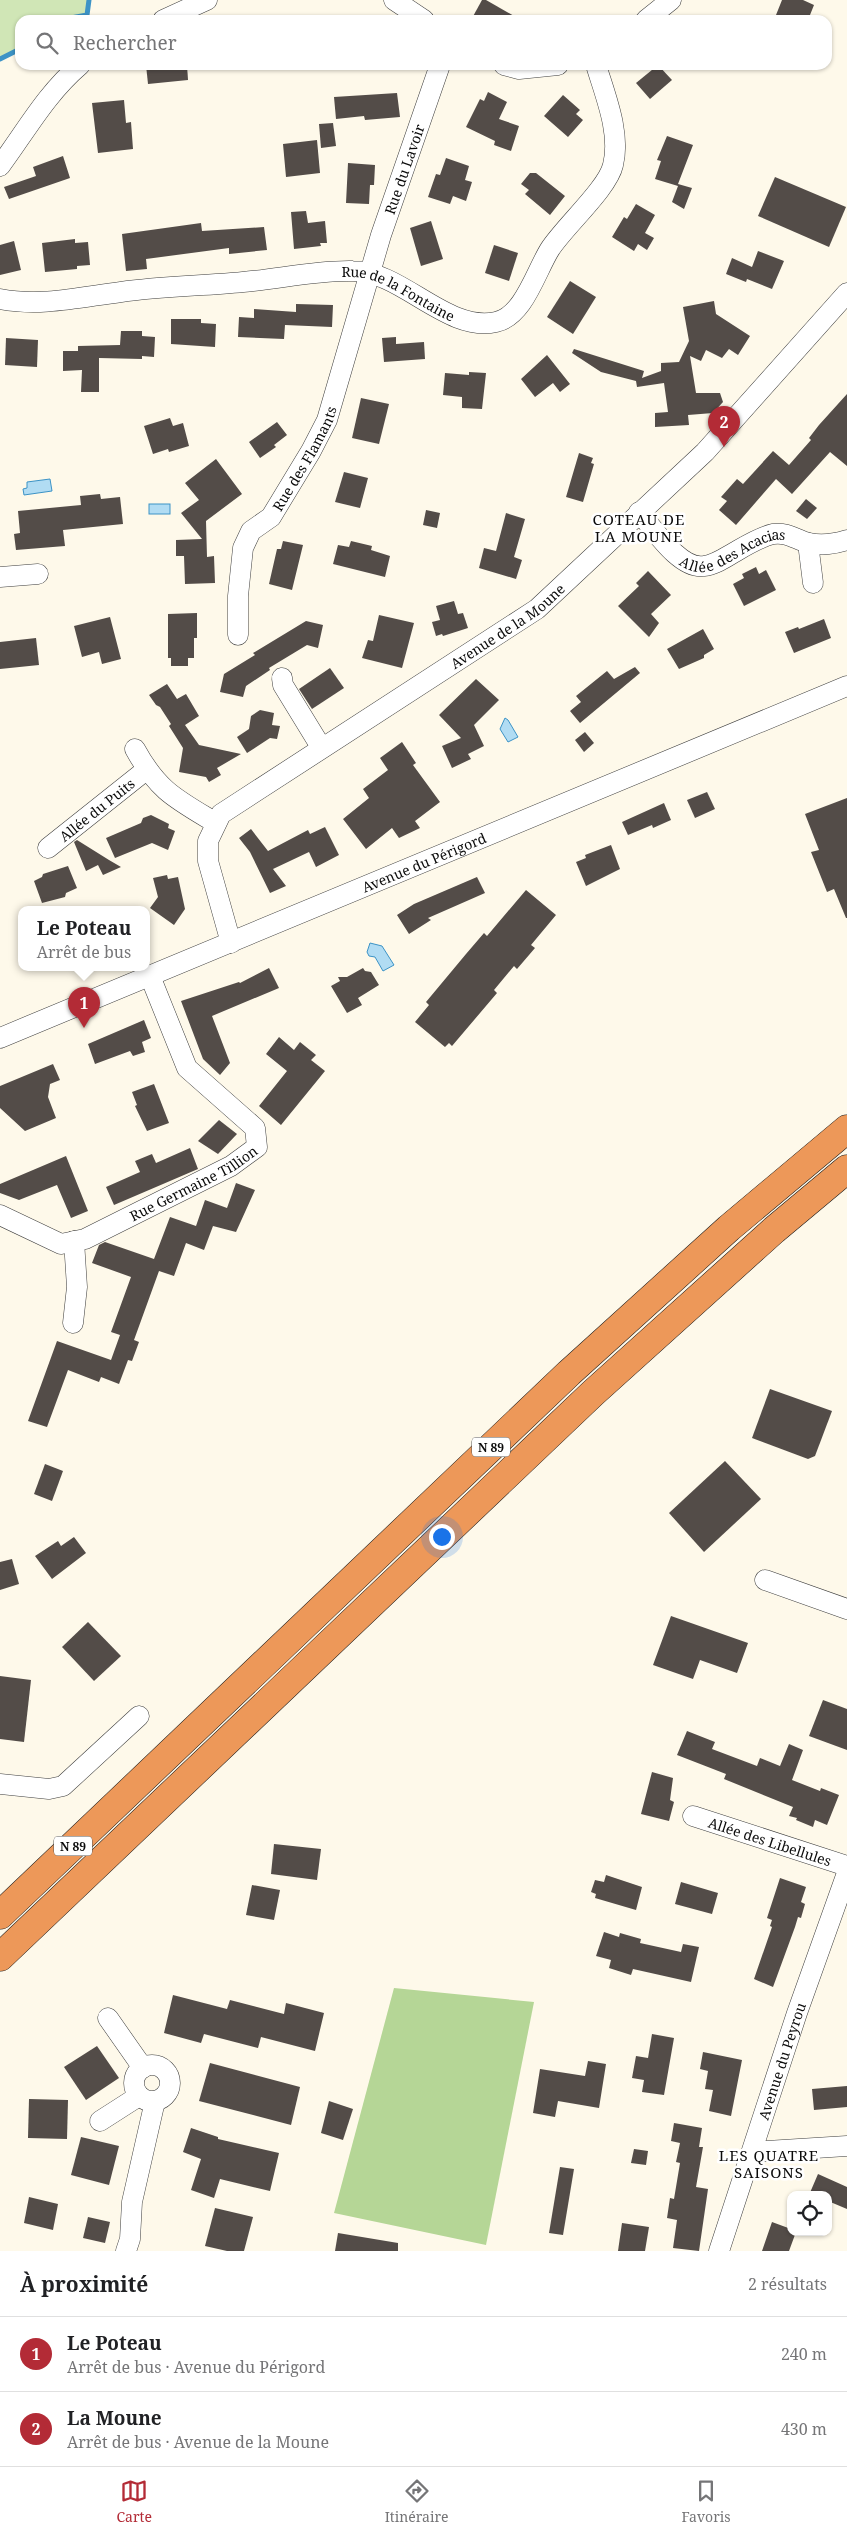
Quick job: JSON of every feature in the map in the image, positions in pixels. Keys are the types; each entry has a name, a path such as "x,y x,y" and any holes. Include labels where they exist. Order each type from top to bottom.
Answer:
{"highway":[{"name":"N 89","path":"0,1916 576,1367 722,1234 847,1129"},
{"name":"N 89","path":"0,1957 593,1393 774,1230 847,1170"},
{"path":"0,1891 104,1804 146,1776"}],"street":[{"path":"175,15 207,0"},
{"path":"394,0 416,15"},
{"path":"652,15 671,0"},
{"path":"0,166 43,103 60,82 74,70"},
{"name":"Rue du Lavoir","path":"369,273 438,70"},
{"name":"Rue de la Fontaine","path":"0,299 23,302 66,300 147,289 232,284 332,271 369,273 467,320 496,322 516,310 527,295 540,266 552,246 598,190 613,167 614,137 597,70"},
{"name":"Rue des Flamants","path":"238,635 237,604 244,548 251,531 271,517 311,451 327,420 368,285 369,273"},
{"name":"Avenue de la Moune","path":"231,943 210,874 208,841 216,823 231,806 536,609 724,432 847,293"},
{"name":"Allée des Acacias","path":"640,512 680,559 693,566 705,566 716,563 760,538 773,534 790,534 808,543 829,545 847,540"},
{"path":"808,543 813,583"},
{"path":"0,577 38,574"},
{"path":"282,678 283,684 321,747"},
{"name":"Avenue du Périgord","path":"0,1038 847,686"},
{"name":"Allée du Puits","path":"135,749 146,770 166,793 216,823"},
{"name":"Allée du Puits","path":"48,848 146,770"},
{"name":"Rue Germaine Tillion","path":"0,1215 61,1244 84,1239 222,1170 257,1147 256,1128 187,1068 150,976"},
{"path":"74,1241 77,1287 74,1323"},
{"path":"765,1580 847,1609"},
{"path":"0,1784 49,1789 63,1786 139,1716"},
{"name":"Allée des Libellules","path":"693,1816 847,1866"},
{"name":"Avenue du Peyrou","path":"719,2251 797,2013 847,1873"},
{"path":"108,2018 142,2068"},
{"path":"100,2121 147,2098 165,2095 170,2085 169,2079 166,2073 157,2066 142,2068 134,2080 135,2091 147,2098"},
{"path":"126,2251 130,2239 132,2202 147,2098"},
{"path":"752,2152 847,2146"}],"green space":[{"path":"0,0 89,0 87,15 15,15 15,52 0,59"},
{"path":"394,1988 534,2002 486,2245 334,2213"}],"water":[{"path":"50,479 52,491 24,495 23,489 27,488 27,482"},
{"path":"149,504 170,504 170,514 149,514"},
{"path":"505,718 518,737 508,742 500,729"},
{"path":"370,943 382,946 394,965 383,971 375,957 369,956 367,952"}],"building":[{"path":"482,0 486,0 512,15 474,15"},
{"path":"782,0 803,0 814,5 810,15 776,15"},
{"path":"147,70 187,70 188,80 148,84"},
{"path":"652,70 663,70 672,80 650,99 636,83"},
{"path":"488,92 507,102 499,119 519,126 511,151 494,145 495,141 466,127 480,99 484,101"},
{"path":"397,93 400,117 365,120 364,116 336,119 334,97"},
{"path":"563,95 580,110 576,114 583,120 568,137 544,116"},
{"path":"124,100 126,123 131,122 133,149 98,153 92,103"},
{"path":"333,123 336,146 321,148 319,124"},
{"path":"667,136 693,145 678,184 692,188 684,209 672,202 678,186 655,179 661,161 657,160"},
{"path":"317,140 320,173 286,177 283,144"},
{"path":"63,156 70,178 9,199 4,187 36,176 33,167"},
{"path":"446,158 469,166 465,180 472,182 466,201 453,196 450,204 428,197 436,174 440,175"},
{"path":"348,163 375,165 374,185 370,185 369,204 346,203"},
{"path":"530,173 536,173 565,196 550,215 525,194 529,190 521,184"},
{"path":"775,177 846,207 829,247 758,216"},
{"path":"636,204 655,215 645,233 654,238 647,250 638,244 634,251 612,237 624,217 627,219"},
{"path":"306,211 308,223 325,221 327,243 320,243 321,246 294,249 291,212"},
{"path":"431,221 443,259 421,266 410,228"},
{"path":"201,223 202,231 264,227 267,250 229,254 229,248 146,259 147,269 126,271 122,234"},
{"path":"75,239 75,243 88,242 90,265 77,266 77,269 45,272 42,243"},
{"path":"14,241 21,270 0,275 0,245"},
{"path":"494,245 518,253 509,281 485,273"},
{"path":"758,251 784,261 772,289 747,279 746,282 726,274 732,258 752,267"},
{"path":"570,281 596,297 573,334 547,317"},
{"path":"714,301 716,314 750,336 738,355 729,349 722,358 706,350 701,361 690,356 696,393 720,393 723,402 713,413 688,415 689,425 655,427 655,413 668,412 664,383 637,387 636,381 601,372 572,353 574,349 644,371 642,378 661,371 661,363 679,362 689,341 683,307"},
{"path":"296,304 333,305 332,327 285,325 284,339 238,337 239,317 254,318 254,309 296,312"},
{"path":"171,319 201,319 201,323 216,324 215,347 171,344"},
{"path":"121,331 142,331 142,336 155,337 154,357 142,356 142,359 99,358 99,392 81,392 82,370 63,371 63,351 78,351 78,346 120,345"},
{"path":"396,337 396,344 424,342 425,359 384,362 382,338"},
{"path":"6,338 38,340 37,367 5,365"},
{"path":"547,355 570,384 560,392 553,383 535,397 521,379"},
{"path":"469,372 486,373 482,409 462,408 462,397 443,395 445,373 469,375"},
{"path":"847,394 847,466 830,452 792,494 776,479 736,525 719,510 727,501 721,497 737,479 743,484 773,451 789,465 811,440 809,438 819,425"},
{"path":"361,398 389,404 379,444 352,438"},
{"path":"170,418 173,426 183,423 189,446 169,452 168,449 153,454 144,426"},
{"path":"277,422 287,435 274,445 276,447 260,458 249,442"},
{"path":"579,453 593,458 591,463 594,464 583,502 566,497"},
{"path":"216,459 242,494 206,521 207,557 214,556 215,583 185,584 184,556 176,556 176,540 202,539 181,513 199,500 185,483"},
{"path":"344,472 368,478 360,508 335,502"},
{"path":"100,494 101,499 120,497 123,524 63,530 65,546 16,550 14,534 20,533 18,511 81,505 80,496"},
{"path":"806,499 817,508 807,519 796,511"},
{"path":"426,510 440,513 437,528 423,525"},
{"path":"506,513 525,519 514,557 522,560 516,579 479,568 484,548 496,551"},
{"path":"283,541 303,545 292,590 269,584 277,549 281,549"},
{"path":"351,541 372,546 371,550 390,556 385,577 333,564 338,545 349,547"},
{"path":"756,567 759,574 766,570 776,590 744,606 733,584 744,578 742,574"},
{"path":"648,571 671,595 651,614 659,623 649,637 618,606 639,586 636,583"},
{"path":"454,601 458,614 463,613 468,628 443,636 442,634 436,636 432,622 440,620 436,606"},
{"path":"197,613 197,638 194,638 194,658 188,658 188,666 171,666 171,658 168,658 168,614"},
{"path":"379,615 414,623 402,668 362,658 368,640 373,641"},
{"path":"110,617 121,659 102,664 99,652 82,657 74,626"},
{"path":"824,619 831,638 794,653 785,632 798,627 799,629"},
{"path":"306,621 323,625 318,648 307,645 269,668 270,670 246,686 243,697 220,692 224,674 255,655 253,653"},
{"path":"703,629 714,649 704,655 704,658 679,669 667,649"},
{"path":"36,638 39,665 0,669 0,642"},
{"path":"635,667 640,673 580,723 570,711 581,702 576,696 607,671 614,679"},
{"path":"330,668 344,688 312,709 299,689"},
{"path":"476,679 499,700 474,725 484,746 468,754 471,759 452,768 442,746 461,738 439,715"},
{"path":"167,684 177,699 186,694 199,716 185,725 199,745 241,754 217,768 221,775 209,782 206,777 179,772 183,748 169,726 171,724 160,707 156,705 149,695"},
{"path":"260,710 274,713 272,725 280,726 277,739 270,738 247,753 237,737 249,729 251,716"},
{"path":"585,732 594,743 584,752 575,740"},
{"path":"402,742 416,763 413,765 440,802 415,821 420,828 399,838 392,828 366,849 343,819 369,798 363,789 388,770 380,758"},
{"path":"707,792 715,809 695,818 687,800"},
{"path":"847,798 846,918 834,889 827,892 811,852 819,850 805,814"},
{"path":"664,803 671,820 653,828 652,825 628,835 622,822"},
{"path":"151,815 169,824 168,828 175,831 168,850 152,843 115,858 106,838 141,823 143,818"},
{"path":"325,827 339,855 316,867 309,852 273,869 286,886 270,893 250,852 239,838 251,829 268,851 308,830 310,834"},
{"path":"77,840 121,867 103,875 98,865 86,871 74,842"},
{"path":"611,845 620,869 586,886 576,862 586,858 585,855"},
{"path":"68,866 77,888 66,893 65,897 42,903 34,881 42,877 43,874"},
{"path":"167,875 168,879 178,877 185,909 174,925 150,908 158,897 153,878"},
{"path":"477,877 485,893 428,918 431,920 409,934 397,915 414,904"},
{"path":"526,890 556,915 531,945 535,948 517,969 514,966 494,990 497,993 452,1046 449,1043 445,1047 415,1022 429,1005 426,1002 466,954 484,933 487,936"},
{"path":"269,968 279,988 212,1016 230,1063 220,1075 203,1059 181,1001 240,983"},
{"path":"363,968 365,971 371,972 379,985 358,998 362,1005 347,1013 331,986 340,981 338,977 347,977"},
{"path":"144,1020 151,1038 142,1042 145,1052 133,1056 130,1051 95,1064 88,1044"},
{"path":"279,1037 294,1050 300,1042 316,1055 311,1060 325,1071 281,1125 259,1106 287,1071 266,1054"},
{"path":"53,1064 60,1080 50,1084 48,1097 56,1118 25,1131 0,1108 0,1086"},
{"path":"154,1084 169,1123 147,1131 135,1106 137,1105 132,1092"},
{"path":"219,1120 237,1134 218,1154 198,1141"},
{"path":"190,1148 198,1169 114,1205 106,1187 140,1172 135,1161 152,1154 156,1163"},
{"path":"66,1156 88,1211 71,1218 57,1185 19,1200 0,1193 0,1184"},
{"path":"236,1183 255,1190 236,1232 213,1226 204,1250 186,1243 174,1276 159,1271 134,1340 139,1342 132,1361 128,1360 119,1384 101,1377 99,1382 68,1370 47,1427 28,1421 57,1341 111,1360 120,1335 111,1332 131,1277 92,1263 99,1245 105,1242 154,1259 170,1217 196,1226 205,1200 227,1208"},
{"path":"770,1389 832,1411 815,1456 808,1459 752,1438"},
{"path":"725,1461 761,1499 704,1552 669,1513"},
{"path":"45,1464 63,1471 52,1501 34,1494"},
{"path":"74,1537 86,1553 52,1579 35,1556 58,1541 61,1546"},
{"path":"12,1559 19,1584 0,1590 0,1562"},
{"path":"671,1616 748,1643 737,1673 700,1660 693,1679 653,1665"},
{"path":"88,1622 121,1656 94,1681 62,1647"},
{"path":"0,1676 31,1680 24,1742 0,1739"},
{"path":"823,1700 847,1709 847,1750 809,1736"},
{"path":"687,1731 715,1742 712,1749 757,1766 760,1758 780,1766 789,1744 803,1750 792,1780 820,1791 821,1788 839,1795 827,1825 815,1820 813,1827 796,1820 797,1818 789,1816 793,1807 724,1779 726,1774 677,1755"},
{"path":"652,1772 673,1778 670,1800 674,1802 669,1821 641,1814"},
{"path":"274,1844 321,1849 317,1880 271,1874"},
{"path":"606,1875 642,1887 636,1910 595,1898 596,1894 591,1892 595,1880 604,1882"},
{"path":"780,1878 806,1887 801,1902 805,1904 801,1918 798,1917 773,1987 754,1979 772,1927 770,1926 772,1920 767,1918"},
{"path":"681,1882 718,1893 712,1914 675,1904"},
{"path":"252,1885 280,1890 274,1920 246,1915"},
{"path":"604,1932 619,1937 620,1933 641,1939 640,1943 681,1952 683,1944 699,1947 691,1982 633,1969 631,1975 609,1968 611,1960 596,1956"},
{"path":"173,1995 227,2009 230,2000 284,2014 286,2003 324,2013 315,2051 261,2037 258,2048 204,2034 201,2043 164,2033"},
{"path":"652,2034 674,2038 664,2095 642,2092 644,2080 632,2078 636,2056 648,2058"},
{"path":"97,2046 119,2078 86,2100 64,2067"},
{"path":"703,2052 742,2060 731,2116 709,2111 713,2090 705,2089 708,2071 700,2069"},
{"path":"588,2061 606,2064 599,2108 558,2101 555,2117 533,2113 540,2069 585,2076"},
{"path":"210,2063 300,2087 291,2125 199,2101"},
{"path":"847,2086 847,2107 814,2110 812,2089"},
{"path":"29,2099 68,2100 67,2139 28,2138"},
{"path":"329,2101 353,2109 343,2140 321,2133"},
{"path":"674,2123 702,2128 699,2147 703,2147 696,2187 708,2189 699,2251 673,2248 677,2220 667,2218 670,2198 674,2199 680,2163 676,2162 680,2143 671,2141"},
{"path":"191,2128 218,2137 218,2139 279,2153 270,2191 220,2179 214,2198 191,2190 201,2159 183,2152"},
{"path":"81,2137 119,2146 109,2185 71,2175"},
{"path":"634,2149 648,2151 646,2165 631,2163"},
{"path":"560,2167 574,2169 563,2235 549,2233"},
{"path":"818,2174 847,2187 847,2209 832,2203 832,2191 811,2191"},
{"path":"29,2197 58,2204 53,2230 24,2223"},
{"path":"215,2208 253,2217 244,2251 227,2251 205,2246"},
{"path":"88,2217 110,2222 105,2243 83,2238"},
{"path":"772,2222 787,2228 787,2236 795,2236 789,2251 762,2251"},
{"path":"622,2223 649,2227 645,2251 618,2251"},
{"path":"338,2233 398,2243 398,2251 335,2251"}],"waterway":[{"path":"87,15 89,0"},
{"path":"0,59 15,52"}],"place":[{"name":"La Moune","path":"724,447"},
{"name":"Le Poteau","path":"84,1028"}],"district":[{"name":"COTEAU DE LA MOUNE","path":"639,528"},
{"name":"LES QUATRE SAISONS","path":"769,2164"}]}
